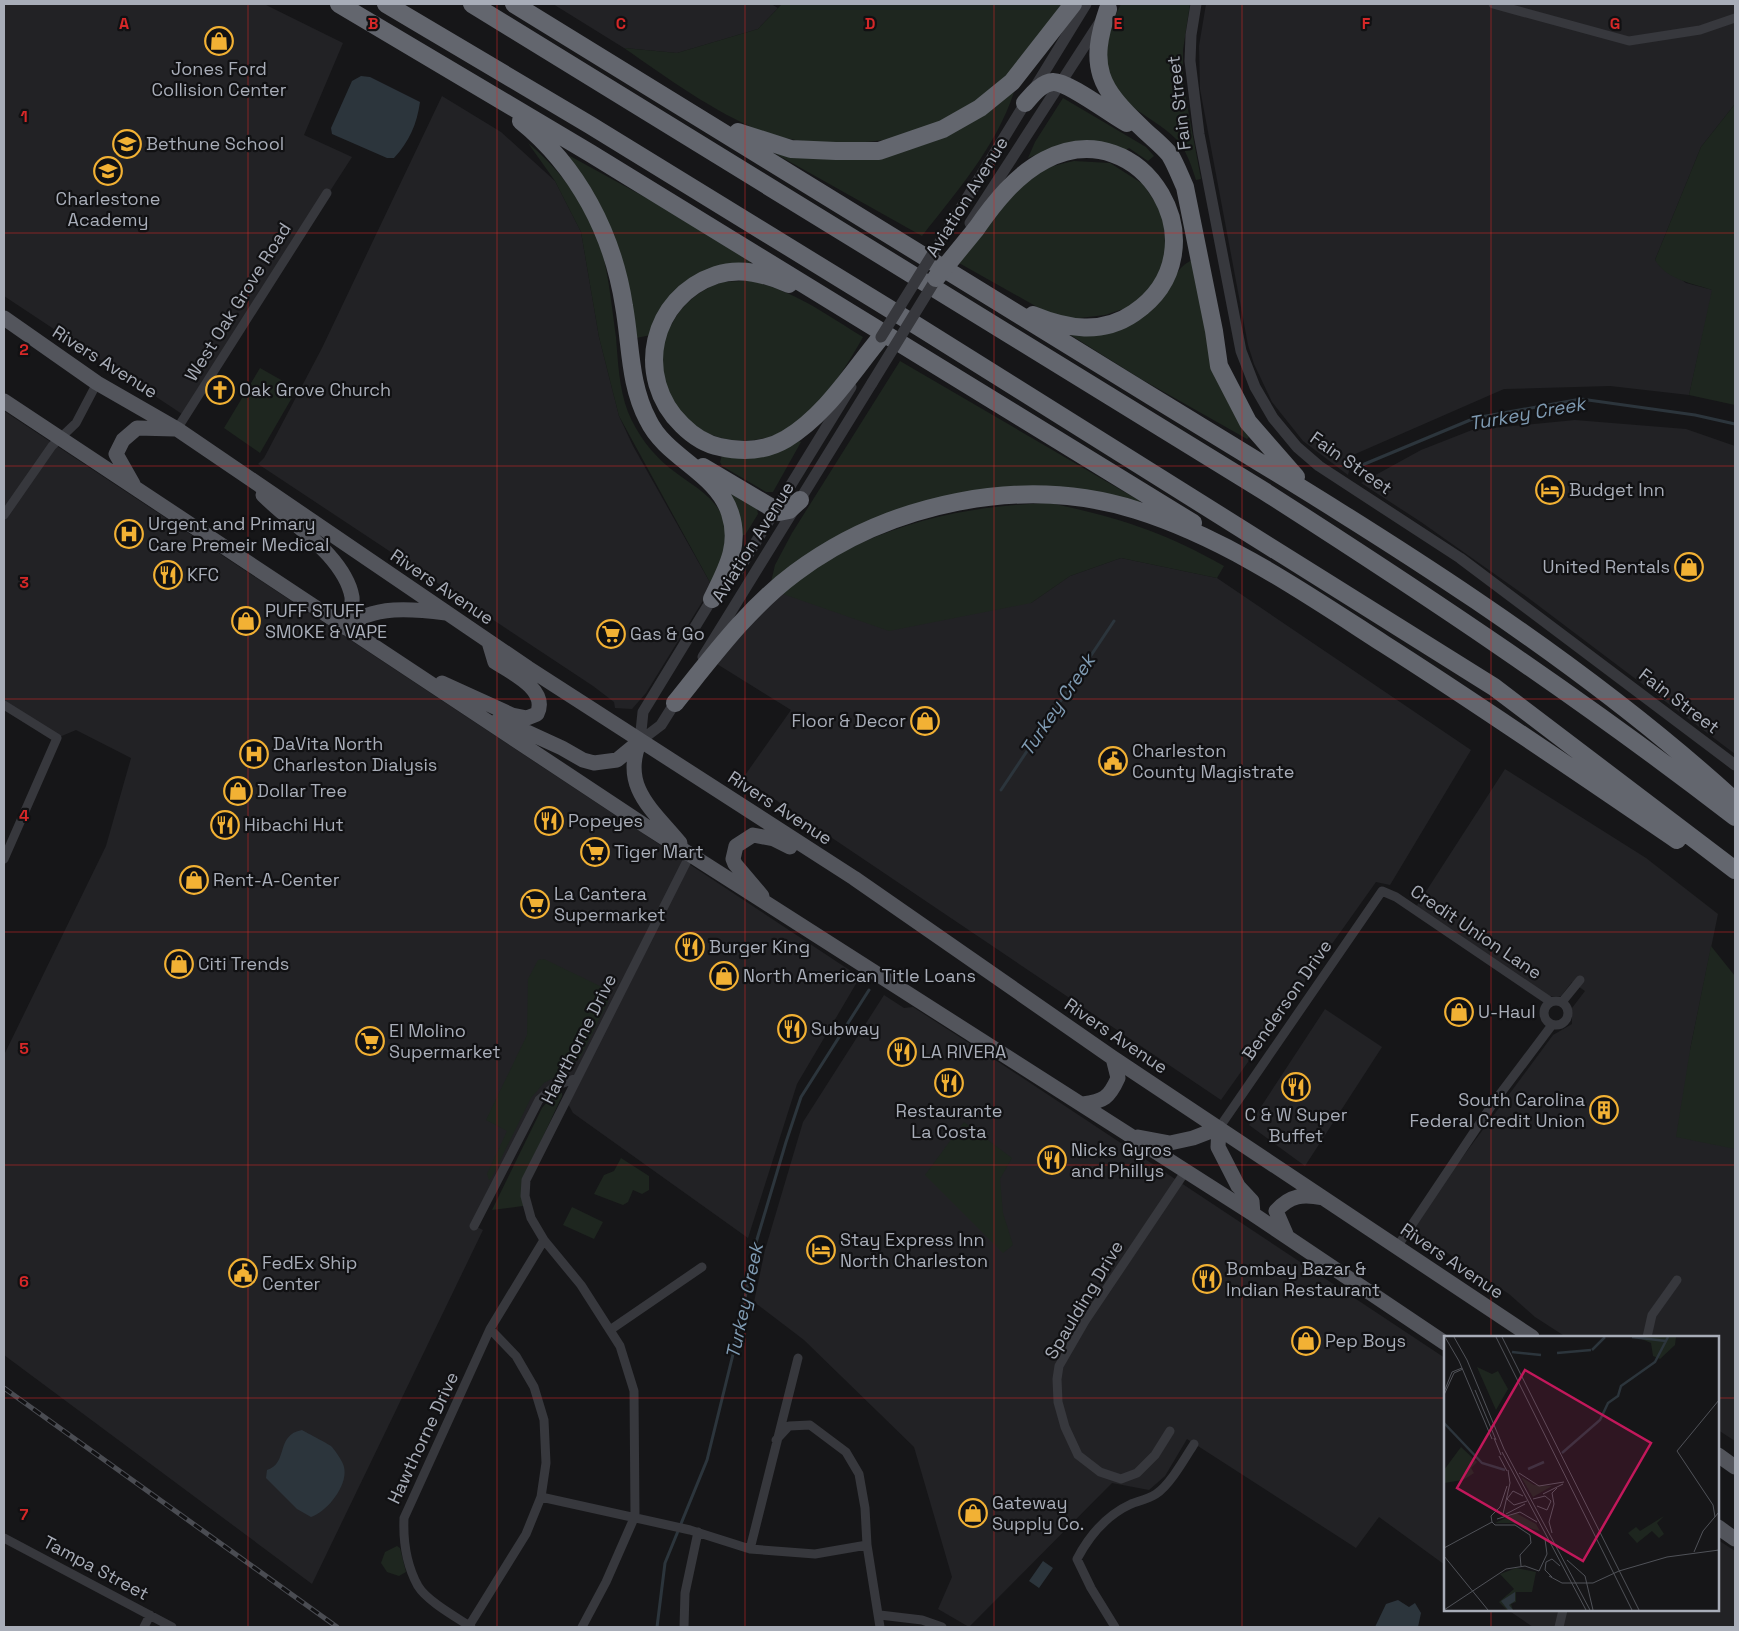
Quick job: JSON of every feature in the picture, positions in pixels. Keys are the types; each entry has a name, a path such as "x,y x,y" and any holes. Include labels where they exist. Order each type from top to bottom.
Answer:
{"highway":[{"path":"339,4 590,153 870,323 1281,578 1536,743 1735,880"},
{"path":"386,4 590,124 1494,687 1735,870"},
{"path":"472,4 1360,552 1532,668 1735,817"},
{"path":"514,4 1371,532 1456,588 1591,684 1673,747 1735,801"},
{"path":"522,4 574,41"},
{"path":"659,93 727,127 773,145 791,149 836,152 879,151 943,130 980,108 999,93 1027,64 1073,4"},
{"path":"1110,6 1098,40 1098,58 1101,75 1109,94 1168,154 1185,186 1214,331 1219,366 1248,422 1288,469 1371,532"},
{"path":"436,62 529,128 564,164 589,201 604,230 615,262 624,306 636,392 649,423 688,465 713,485 730,512 735,544 732,559 712,599"},
{"path":"1025,103 1032,95 1046,85 1060,83 1149,135"},
{"path":"936,278 973,227 998,200 1034,166 1056,155 1086,150 1121,157 1138,167 1154,181 1170,210 1174,243 1170,268 1151,298 1133,314 1102,327 1070,327 1052,322 957,277"},
{"path":"870,323 777,278 761,273 735,272 717,275 703,281 672,305 658,334 654,350 656,385 663,403 675,418 690,432 708,444 729,449 757,449 777,444 786,439 821,410 856,373 881,337"},
{"path":"675,450 775,510 785,512 800,500"},
{"path":"675,703 736,628 773,591 794,574 868,530 908,514 958,501 1041,495 1115,505 1135,510 1204,537 1281,578"}],"main road":[{"name":"Rivers Avenue","path":"4,318 97,383 177,429 489,642 854,878 1113,1058 1530,1336"},
{"path":"4,401 690,855 1083,1104 1185,1172 1253,1214 1444,1342"},
{"path":"136,488 116,454 123,440 137,428 177,429"},
{"path":"241,472 278,510 333,559 346,579 352,596 352,607 346,628"},
{"path":"346,628 354,621 365,616 395,610 447,613"},
{"path":"398,662 512,715 527,718 534,716 540,706 538,694 515,674 495,662 489,642"},
{"path":"448,695 555,744 583,760 602,763 617,760 640,741"},
{"path":"640,741 635,761 636,785 645,804 690,855"},
{"path":"775,910 744,876 733,858 736,846 748,837 758,836 774,839 854,878"},
{"path":"1083,1104 1102,1102 1112,1091 1118,1078 1113,1058"},
{"path":"1130,1135 1170,1143 1193,1138 1219,1128 1218,1147 1238,1186 1252,1202 1253,1214"},
{"path":"1288,1238 1278,1220 1276,1210 1284,1201 1295,1196 1327,1199"},
{"path":"1719,1456 1735,1467"},
{"path":"1719,1528 1735,1539"}],"street":[{"name":"Aviation Avenue","path":"881,337 1086,4"},
{"name":"Fain Street","path":"1196,4 1191,35 1190,62 1194,110 1241,351 1255,387 1273,418 1296,447 1320,466 1460,558 1735,765"},
{"path":"1493,4 1629,41 1700,30 1735,18"},
{"name":"Aviation Avenue","path":"973,227 1060,83 1110,6"},
{"name":"West Oak Grove Road","path":"177,429 327,193"},
{"name":"Aviation Avenue","path":"640,741 661,725 936,278"},
{"name":"Aviation Avenue","path":"640,741 643,712 712,599 738,570 856,373"},
{"path":"4,515 52,446 76,423 97,383"},
{"path":"4,705 57,738 4,859"},
{"name":"Hawthorne Drive","path":"582,1627 606,1582 635,1516 634,1391 620,1346 581,1285 544,1240 531,1218 525,1196 526,1180 690,855"},
{"name":"Credit Union Lane","path":"1382,891 1396,897 1551,1002"},
{"name":"Benderson Drive","path":"1219,1128 1382,891"},
{"path":"1562,1002 1580,980"},
{"path":"1551,1002 1562,1002 1568,1012 1566,1020 1560,1025 1552,1025 1546,1020 1544,1012 1551,1002"},
{"path":"1397,1247 1494,1102 1552,1025"},
{"path":"474,1226 539,1100 555,1086 577,1078"},
{"name":"Spaulding Drive","path":"1170,1431 1155,1455 1137,1473 1121,1479 1100,1472 1078,1455 1065,1427 1058,1402 1058,1379 1059,1366 1085,1321 1185,1172"},
{"name":"Hawthorne Drive","path":"490,1329 516,1356 534,1387 544,1420 546,1463 541,1497 526,1534 470,1627 419,1588 410,1567 403,1538 404,1518 490,1329 544,1240"},
{"path":"610,1330 702,1267"},
{"path":"1647,1336 1652,1315 1677,1280"},
{"path":"750,1549 798,1358"},
{"path":"776,1440 789,1426 810,1424 846,1452 859,1474 865,1508 867,1546 880,1615 880,1627"},
{"path":"1115,1627 1091,1588 1077,1559 1086,1542 1106,1521 1129,1505 1158,1493 1180,1466 1194,1444"},
{"path":"541,1497 635,1516 694,1531 750,1549 815,1554 867,1546"},
{"path":"684,1627 685,1594 694,1531"},
{"name":"Tampa Street","path":"4,1538 172,1627"},
{"path":"1559,1627 1563,1611"},
{"path":"144,1627 150,1615"},
{"path":"880,1615 922,1620 942,1627"}],"shaded area":[{"path":"4,4 264,4 343,43 304,135 352,157 185,416 4,296"},
{"path":"553,4 771,4 778,8 758,29 677,53 624,48"},
{"path":"782,4 1066,4 1014,69 995,87 968,106 939,122 908,134 879,141 846,143 810,142 793,140 763,132 708,104 624,48 677,53 758,29"},
{"path":"1121,4 1190,4 1183,50 1183,83 1201,179 1196,180 1186,153 1176,139 1133,107 1121,95 1113,83 1108,71 1106,45 1114,18"},
{"path":"1206,4 1735,4 1735,104 1701,147 1655,260 1686,283 1713,290 1689,395 1610,386 1504,389 1353,455 1348,475 1303,441 1272,402 1254,364 1248,345 1200,89 1199,46"},
{"path":"361,76 370,77 420,102 412,132 394,158 387,158 332,134 331,128 352,81"},
{"path":"1014,92 997,131 986,150 962,185 922,236 767,149 910,149 935,141 967,124"},
{"path":"442,96 501,132 555,181 581,232 599,337 619,416 633,446 712,586 646,693 632,709 615,708 614,702 593,686 258,464 264,458 322,348"},
{"path":"1063,98 1146,147 1154,156 1148,161 1129,148 1126,150 1088,143 1053,149 1028,158 1035,142"},
{"path":"1735,104 1735,405 1689,395 1712,290 1688,283 1673,276 1660,267 1655,260 1701,147"},
{"path":"528,143 538,151 575,194 595,229 603,255 608,283 621,384 628,412 636,428 658,457 710,498 723,517 727,548 712,586 619,416 599,337 581,232 555,181"},
{"path":"570,156 681,217 751,261 749,265 718,267 651,335 636,338 568,158"},
{"path":"1074,161 1110,163 1143,184 1163,214 1166,260 1151,288 1138,304 1105,315 1071,319 1046,312 959,263 998,212 1020,189 1048,168"},
{"path":"1192,260 1250,436 1247,439 1141,379 1069,334 1110,329 1134,322 1154,306 1179,270"},
{"path":"751,281 781,290 795,297 863,337 836,381 799,421 769,437 746,441 724,439 705,431 688,420 675,404 666,385 662,364 664,340 678,313 702,291 724,282"},
{"path":"900,361 1140,501 1138,504 965,493 771,582 775,565 792,533"},
{"path":"260,368 297,389 260,453 224,428"},
{"path":"4,411 860,977 797,1084 748,1238 573,1113 566,1100 577,1079 555,1086 539,1100 475,1226 483,1230 312,1584 4,1355 4,1055 106,846 131,758 76,730 57,738 4,705"},
{"path":"1575,420 1686,429 1735,446 1735,754 1527,597 1421,522 1361,483 1421,450 1472,430"},
{"path":"799,441 801,442 773,492 766,492 722,466 720,462 722,455 791,445"},
{"path":"726,489 757,509 758,514 745,535 741,535"},
{"path":"1050,503 1140,527 1181,544 1224,566 1217,578 1121,558 1070,576 1031,603 889,631 780,593 819,566 850,548 907,526 977,509"},
{"path":"1121,558 1217,578 1471,750 1390,885 1376,882 1221,1100 743,778 791,710 717,664 748,624 780,593 1031,603 1070,576"},
{"path":"1505,769 1646,858 1718,914 1690,1050 1735,1149 1735,1441 1719,1431 1719,1336 1564,1336 1535,1317 1509,1294 1410,1228 1553,1035 1572,1024 1572,1008 1585,991 1572,982 1561,996 1549,996 1414,910"},
{"path":"1711,946 1735,976 1735,1149 1676,1137 1690,1050"},
{"path":"544,959 602,987 608,994 608,1002 581,1056 568,1070 544,1083 531,1098 489,1180 487,1174 507,1131 486,1120 527,1035 528,979 538,960"},
{"path":"884,995 904,1008 913,1007 997,1061 1444,1357 1444,1564 1379,1517 1356,1548 1187,1439 1165,1476 1149,1490 1112,1483 969,1627 938,1609 952,1577 914,1447 804,1340 754,1302 765,1250 803,1122"},
{"path":"1325,1009 1382,1047 1305,1166 1249,1125"},
{"path":"559,1092 562,1093 562,1096 526,1173 523,1206 492,1210 542,1108 552,1096"},
{"path":"964,1122 1012,1158 1000,1179 1003,1213 1013,1245 1003,1253 925,1175"},
{"path":"621,1158 649,1176 649,1190 642,1194 633,1190 628,1202 623,1205 594,1194 604,1175 614,1171"},
{"path":"572,1207 603,1222 594,1239 563,1225"},
{"path":"302,1430 332,1447 342,1462 345,1472 341,1488 336,1496 324,1509 311,1517 297,1509 266,1478 267,1470 278,1462 288,1437"},
{"path":"1719,1541 1735,1551 1735,1627 1533,1627 1509,1611 1719,1611"},
{"path":"397,1546 400,1548 406,1572 399,1576 387,1572 381,1563 385,1552"},
{"path":"1043,1561 1053,1568 1039,1588 1029,1581"},
{"path":"1398,1600 1409,1607 1415,1603 1421,1613 1418,1627 1375,1627 1386,1604"}],"waterway":[{"name":"Turkey Creek","path":"1355,468 1475,418 1581,399 1695,415 1735,424"},
{"name":"Turkey Creek","path":"1001,790 1114,621"},
{"name":"Turkey Creek","path":"657,1627 665,1563 707,1460 739,1330 755,1246 786,1142 801,1097 869,990"}],"railway":[{"path":"4,1388 337,1627"}],"place":[{"name":"Jones Ford Collision Center","path":"219,41"},
{"name":"Bethune School","path":"127,144"},
{"name":"Charlestone Academy","path":"108,171"},
{"name":"Oak Grove Church","path":"220,390"},
{"name":"Budget Inn","path":"1550,490"},
{"name":"Urgent and Primary Care Premeir Medical","path":"129,534"},
{"name":"United Rentals","path":"1689,567"},
{"name":"KFC","path":"168,575"},
{"name":"PUFF STUFF SMOKE & VAPE","path":"246,621"},
{"name":"Gas & Go","path":"611,634"},
{"name":"Floor & Decor","path":"925,721"},
{"name":"DaVita North Charleston Dialysis","path":"254,754"},
{"name":"Charleston County Magistrate","path":"1113,761"},
{"name":"Dollar Tree","path":"238,791"},
{"name":"Popeyes","path":"549,821"},
{"name":"Hibachi Hut","path":"225,825"},
{"name":"Tiger Mart","path":"595,852"},
{"name":"Rent-A-Center","path":"194,880"},
{"name":"La Cantera Supermarket","path":"535,904"},
{"name":"Burger King","path":"690,947"},
{"name":"Citi Trends","path":"179,964"},
{"name":"North American Title Loans","path":"724,976"},
{"name":"U-Haul","path":"1459,1012"},
{"name":"Subway","path":"792,1029"},
{"name":"El Molino Supermarket","path":"370,1041"},
{"name":"LA RIVERA","path":"902,1052"},
{"name":"Restaurante La Costa","path":"949,1083"},
{"name":"C & W Super Buffet","path":"1296,1087"},
{"name":"South Carolina Federal Credit Union","path":"1604,1110"},
{"name":"Nicks Gyros and Phillys","path":"1052,1160"},
{"name":"Stay Express Inn North Charleston","path":"821,1250"},
{"name":"FedEx Ship Center","path":"243,1273"},
{"name":"Bombay Bazar & Indian Restaurant","path":"1207,1279"},
{"name":"Pep Boys","path":"1306,1341"},
{"name":"Gateway Supply Co.","path":"973,1513"}]}
